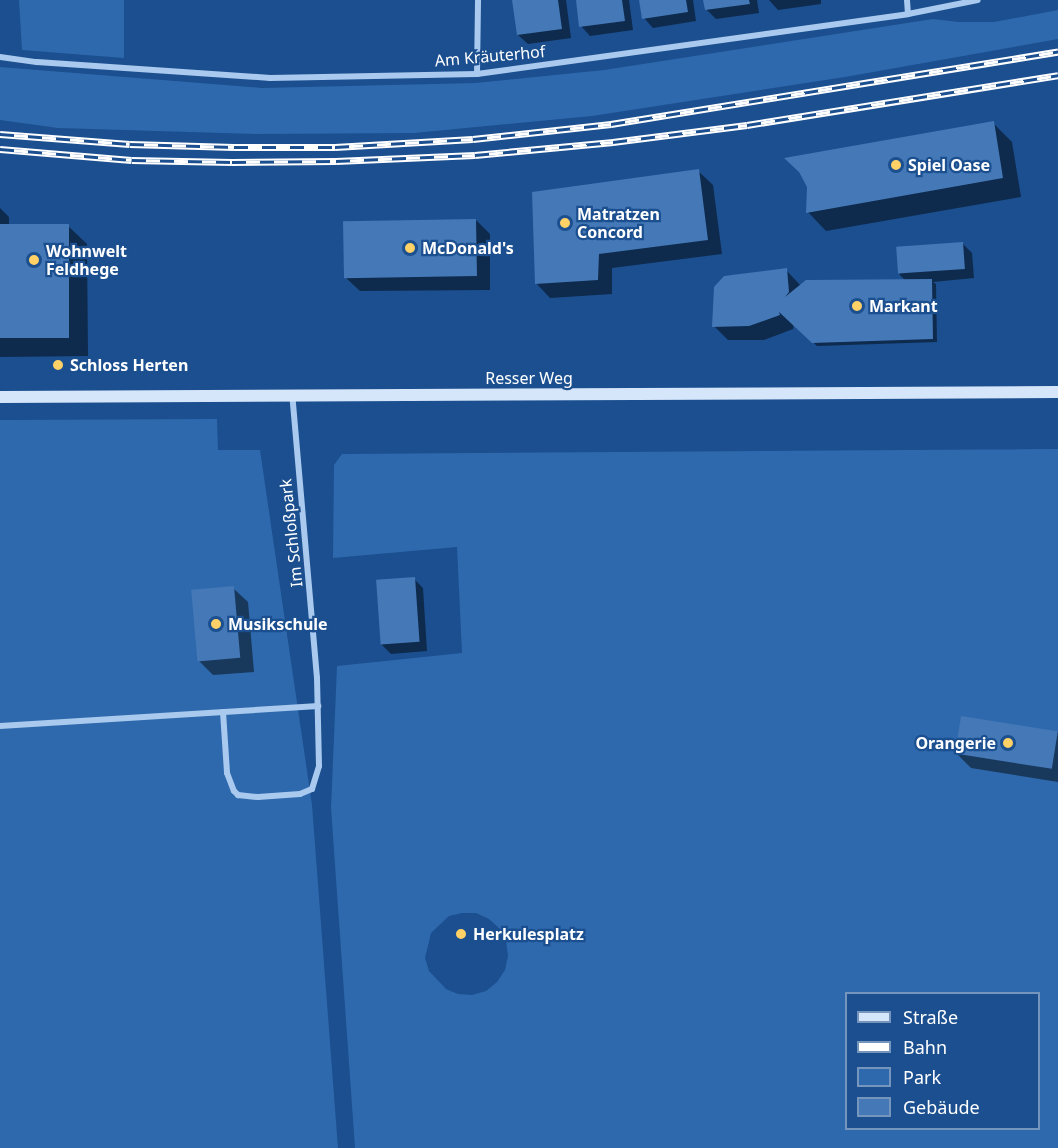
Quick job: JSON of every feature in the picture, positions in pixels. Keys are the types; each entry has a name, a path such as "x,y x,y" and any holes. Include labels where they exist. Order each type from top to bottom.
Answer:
{"main road":[{"name":"Resser Weg","path":"0,397 1058,392"}],"street":[{"path":"477,0 477,74"},
{"path":"907,0 908,14"},
{"name":"Am Kräuterhof","path":"0,57 37,62 270,78 477,74 908,14 978,0"},
{"name":"Im Schloßpark","path":"223,712 226,773 234,791 248,797 287,795 312,789 318,778 318,706 292,394"},
{"path":"0,726 318,706"}],"green space":[{"path":"19,0 124,0 124,58 22,50"},
{"path":"1058,10 1058,39 845,77 592,116 414,133 255,134 58,128 0,120 0,67 262,88 476,83 604,70 933,19 994,22"},
{"path":"217,419 218,450 260,450 312,805 338,1148 0,1148 0,420"},
{"path":"1058,449 1058,1148 355,1148 331,808 337,666 462,653 457,547 333,558 334,465 342,454","holes":["476,913 489,919 500,929 506,941 508,956 505,970 497,982 486,991 472,995 458,994 446,989 429,971 425,958 431,933 449,916"]}],"building":[{"path":"512,0 558,0 562,29 517,35"},
{"path":"576,0 622,0 625,21 579,27"},
{"path":"639,0 686,0 688,12 642,19"},
{"path":"703,0 749,0 750,4 705,10"},
{"name":"Spiel Oase","path":"994,121 1003,178 806,213 807,187 799,172 784,158"},
{"path":"699,169 708,240 599,254 598,280 535,284 532,192"},
{"name":"McDonald's","path":"476,219 477,276 344,278 343,221"},
{"name":"Wohnwelt Feldhege","path":"0,224 69,224 69,338 0,338"},
{"path":"963,242 965,269 898,274 896,247"},
{"path":"787,268 789,292 785,297 806,280 932,279 933,339 812,343 779,312 780,315 749,326 712,327 714,287 724,276"},
{"path":"415,577 420,642 381,645 376,580"},
{"name":"Musikschule","path":"234,586 240,658 197,661 191,590"},
{"name":"Orangerie","path":"961,716 1058,731 1052,769 955,754"}],"railway":[{"path":"0,134 130,144 234,147 335,147 473,139 611,124 1058,52"},
{"path":"0,149 132,160 232,162 336,161 475,155 613,142 747,125 1058,75"}],"place":[{"name":"Spiel Oase","path":"896,165"},
{"name":"Matratzen Concord","path":"565,223"},
{"name":"McDonald's","path":"410,248"},
{"name":"Wohnwelt Feldhege","path":"34,260"},
{"name":"Markant","path":"857,306"},
{"name":"Schloss Herten","path":"58,365"},
{"name":"Musikschule","path":"216,624"},
{"name":"Orangerie","path":"1008,743"},
{"name":"Herkulesplatz","path":"461,934"}]}
